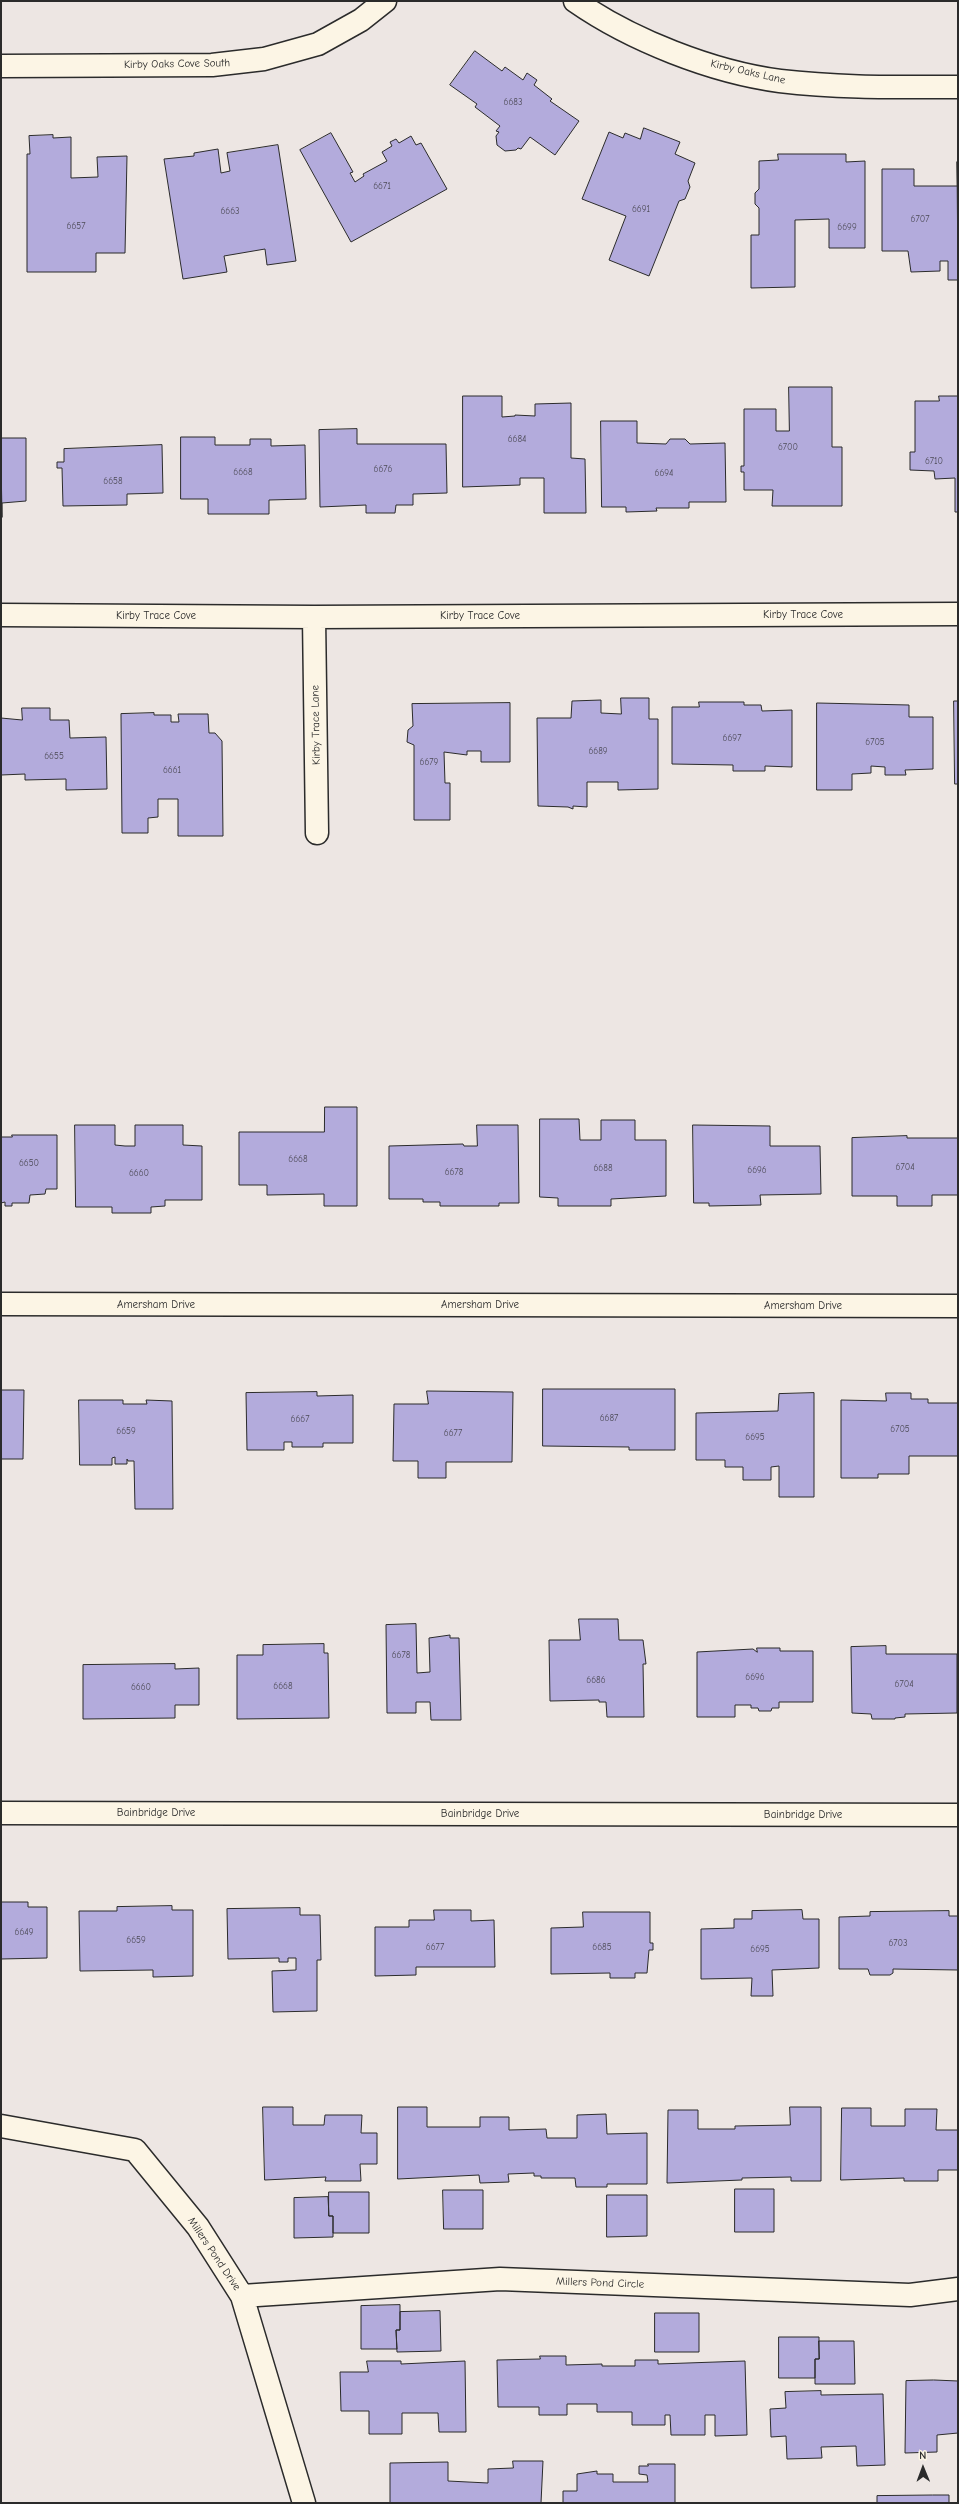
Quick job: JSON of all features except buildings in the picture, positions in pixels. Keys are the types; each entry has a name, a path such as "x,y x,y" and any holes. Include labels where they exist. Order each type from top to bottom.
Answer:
{"street":[{"name":"Kirby Oaks Cove South","path":"1,66 212,65 264,59 318,44 361,20 385,1"},
{"name":"Kirby Oaks Lane","path":"576,1 622,30 675,53 725,68 770,79 842,86 958,87"},
{"name":"Kirby Trace Cove","path":"1,616 314,617 958,614"},
{"name":"Kirby Trace Lane","path":"314,617 317,833"},
{"name":"Amersham Drive","path":"1,1304 958,1306"},
{"name":"Bainbridge Drive","path":"1,1813 958,1815"},
{"name":"Millers Pond Drive","path":"1,2126 135,2150 198,2227 242,2296 304,2503"},
{"name":"Millers Pond Circle","path":"242,2296 500,2279 910,2295 958,2289"}]}
